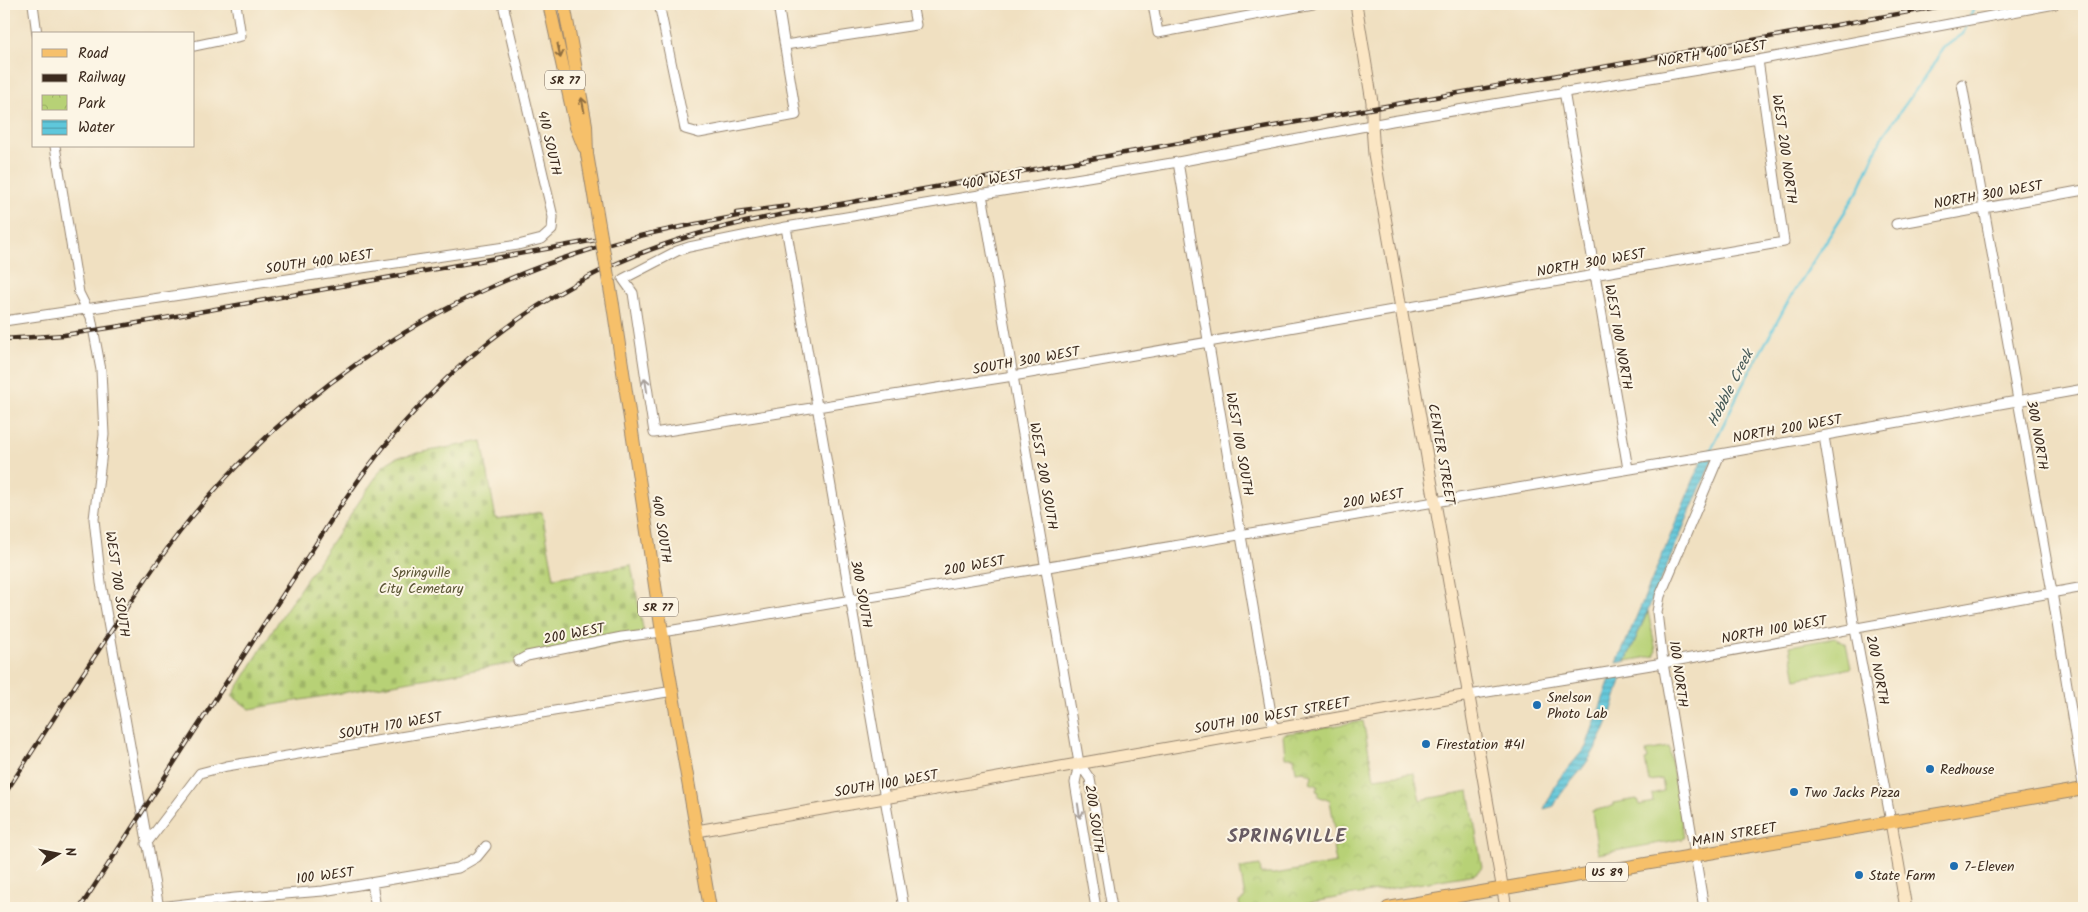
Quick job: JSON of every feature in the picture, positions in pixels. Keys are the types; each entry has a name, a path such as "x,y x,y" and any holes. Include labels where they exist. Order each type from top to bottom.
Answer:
{"main road":[{"name":"400 SOUTH","path":"549,4 576,128 587,154"},
{"name":"400 SOUTH","path":"564,4 586,125 587,154 613,305 662,632 710,908"},
{"name":"MAIN STREET","path":"1388,908 2084,790"}],"street":[{"path":"33,4 37,32"},
{"path":"195,46 241,36 236,4"},
{"name":"410 SOUTH","path":"504,4 553,217 552,230"},
{"path":"659,4 685,129 699,133 796,115 778,4"},
{"path":"785,45 916,25 912,4"},
{"path":"1153,4 1158,33 1282,7 1313,4"},
{"name":"CENTER STREET","path":"1356,4 1372,102 1374,154 1506,908"},
{"name":"NORTH 400 WEST","path":"1372,125 1564,91 1758,60 2055,4"},
{"name":"WEST 200 NORTH","path":"1758,60 1784,242"},
{"name":"300 NORTH","path":"1962,84 2052,592 2084,790"},
{"name":"WEST 100 NORTH","path":"1564,91 1628,469"},
{"name":"400 WEST","path":"654,433 633,293 623,279 677,251 786,227 1178,162 1372,125"},
{"name":"WEST 700 SOUTH","path":"55,148 79,293 85,309 91,317 101,370 104,435 94,519 101,583 146,844 159,908"},
{"name":"WEST 100 SOUTH","path":"1178,162 1274,731"},
{"name":"NORTH 300 WEST","path":"1896,224 2084,190"},
{"name":"WEST 200 SOUTH","path":"982,194 1079,763"},
{"name":"300 SOUTH","path":"786,227 849,600 904,908"},
{"name":"SOUTH 400 WEST","path":"4,321 518,245 542,238 552,230"},
{"name":"NORTH 300 WEST","path":"1402,309 1784,242"},
{"name":"SOUTH 300 WEST","path":"654,433 1013,376 1402,309"},
{"name":"NORTH 200 WEST","path":"1435,501 1720,454 2084,389"},
{"name":"200 NORTH","path":"1824,436 1855,629 1906,908"},
{"name":"100 NORTH","path":"1704,908 1662,663 1656,612 1660,596 1720,454"},
{"name":"200 WEST","path":"518,661 527,656 603,641 1242,535 1435,501"},
{"name":"NORTH 100 WEST","path":"1469,695 1662,663 2084,587"},
{"name":"SOUTH 170 WEST","path":"146,844 200,774 227,766 673,691"},
{"name":"SOUTH 100 WEST STREET","path":"1079,763 1274,731 1469,695"},
{"name":"SOUTH 100 WEST","path":"697,831 1079,763"},
{"name":"200 SOUTH","path":"1079,763 1075,783 1096,908"},
{"name":"200 SOUTH","path":"1079,763 1090,779 1112,908"},
{"name":"100 WEST","path":"159,908 235,898 323,891 458,868 476,857 486,846"},
{"path":"372,883 376,908"}],"green space":[{"name":"Springville City Cemetary","path":"482,441 496,519 542,512 554,578 631,565 645,639 528,658 520,662 250,709 232,696 285,611 384,465 397,457"},
{"path":"1648,611 1656,651 1654,656 1626,661"},
{"path":"1835,638 1846,644 1851,668 1796,679 1790,646"},
{"path":"1363,721 1374,778 1414,773 1420,800 1469,791 1482,868 1475,874 1278,908 1240,908 1239,902 1245,898 1240,868 1260,865 1261,874 1275,874 1336,863 1333,847 1338,846 1330,801 1318,796 1319,792 1316,791 1318,786 1310,783 1312,775 1303,771 1296,772 1294,757 1285,757 1283,734"},
{"path":"1669,747 1684,837 1682,839 1598,854 1592,811 1613,806 1613,803 1637,799 1639,805 1653,802 1652,794 1664,791 1662,779 1649,781 1645,760 1648,759 1646,751"}],"water":[{"path":"1713,458 1626,661 1617,663 1702,460"},
{"path":"1622,677 1607,723 1591,756 1554,806 1544,809 1559,779 1586,747 1610,679"}],"waterway":[{"name":"Hobble Creek","path":"1970,17 1976,4"},
{"name":"Hobble Creek","path":"1709,454 1742,386 1790,298 1858,191 1882,137 1930,70 1943,48 1963,34 1968,22"}],"railway":[{"path":"80,908 343,502 375,458 410,416 447,378 487,343 529,312 575,284 623,260 675,241 743,222 1953,4"},
{"path":"736,213 788,206"},
{"path":"4,795 131,600 179,533 219,485 263,440 310,399 361,361 414,327 469,297 527,272 586,251 625,240 665,230 744,215"},
{"path":"4,339 64,335 121,326 601,239"}],"place":[{"name":"Snelson Photo Lab","path":"1537,705"},
{"name":"Firestation #41","path":"1426,744"},
{"name":"Redhouse","path":"1930,769"},
{"name":"Two Jacks Pizza","path":"1794,792"},
{"name":"7-Eleven","path":"1954,866"},
{"name":"State Farm","path":"1859,875"}],"district":[{"name":"SPRINGVILLE","path":"1287,835"}]}
